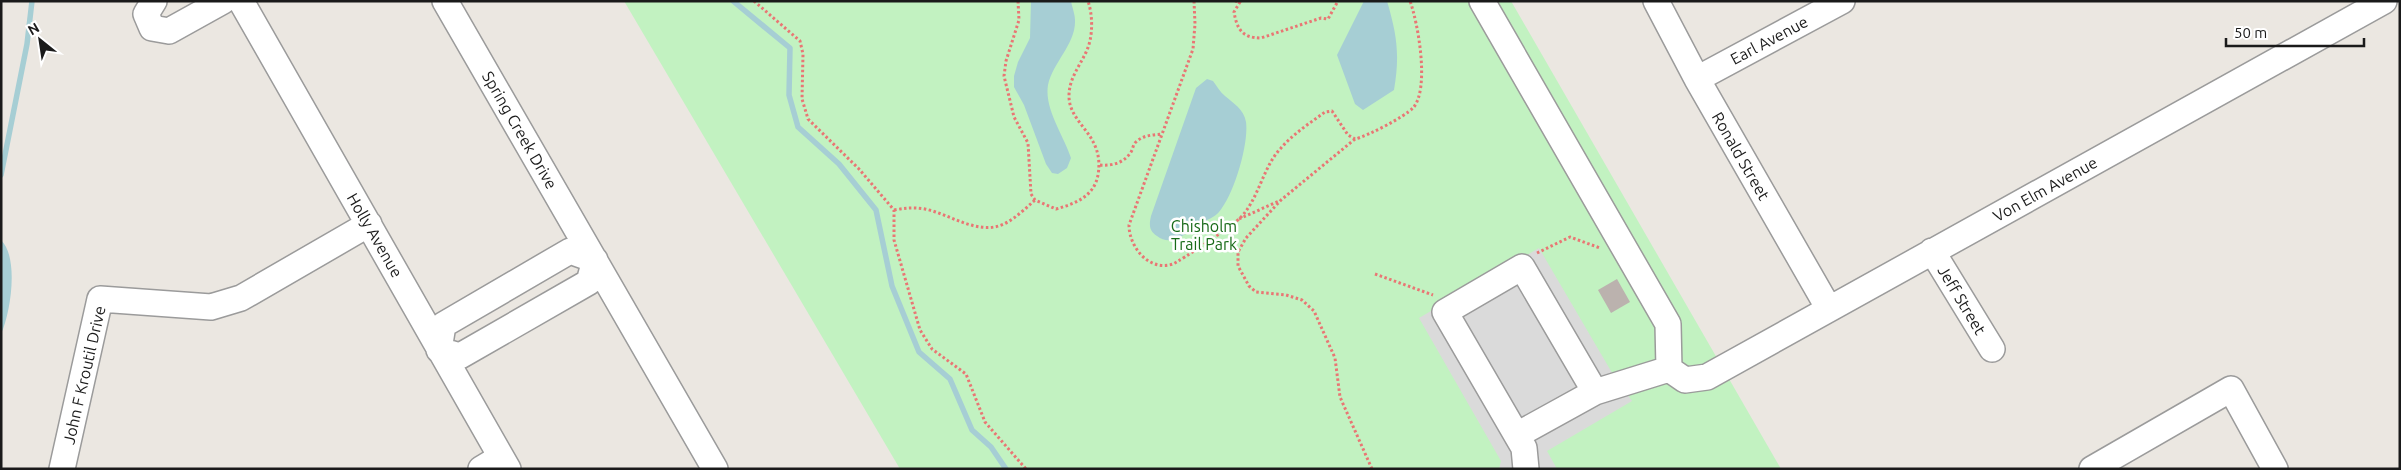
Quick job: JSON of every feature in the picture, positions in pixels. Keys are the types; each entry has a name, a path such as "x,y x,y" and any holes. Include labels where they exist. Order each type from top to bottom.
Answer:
{"street":[{"path":"154,1 146,14 152,28 169,31 223,1"},
{"name":"Holly Avenue","path":"241,1 439,350 497,465"},
{"name":"Spring Creek Drive","path":"445,1 716,469"},
{"path":"1482,1 1668,324 1669,369 1595,392 1517,435"},
{"name":"Ronald Street","path":"1656,1 1697,78 1829,309"},
{"name":"Earl Avenue","path":"1697,78 1842,1"},
{"name":"Von Elm Avenue","path":"1669,369 1684,380 1707,377 1932,251 2357,8 2384,1"},
{"name":"John F Kroutil Drive","path":"62,469 100,299 211,307 241,298 369,224"},
{"path":"570,251 595,260 589,282 581,287 460,356 439,350 442,325 570,251"},
{"name":"Jeff Street","path":"1932,251 1992,349"},
{"path":"1526,469 1524,448 1445,312 1522,268 1595,392"},
{"path":"2092,469 2231,389 2275,469"}],"path":[{"path":"754,1 800,41 803,54 802,99 808,119 859,169 894,210 894,240 920,330 932,349 966,374 985,422 1026,469"},
{"path":"1018,1 1019,20 1006,61 1004,76 1014,117 1028,143 1031,194 1035,200 1056,209 1083,199 1097,179 1100,165 1099,152 1071,108 1069,98 1070,85 1075,71 1088,49 1092,23 1088,1"},
{"path":"1194,1 1193,49 1128,225 1129,237 1135,250 1146,260 1159,265 1172,264 1239,219 1281,200"},
{"path":"1235,1 1240,2 1234,12 1236,25 1243,34 1251,38 1261,38 1322,18 1328,19 1338,1"},
{"path":"1372,469 1340,397 1335,358 1314,311 1302,300 1286,295 1256,292 1249,286 1238,266 1238,252 1246,238 1281,200 1355,139 1368,136 1413,108 1418,100 1422,56 1410,1"},
{"path":"1239,219 1255,197 1271,160 1281,148 1325,112 1332,111 1348,135 1355,139"},
{"path":"1100,165 1110,166 1122,161 1130,153 1135,142 1144,136 1162,134"},
{"path":"894,210 908,207 925,209 964,224 987,227 1003,225 1035,200"},
{"path":"1522,268 1528,259 1570,237 1601,248 1605,253"},
{"path":"1375,274 1439,297 1447,311"}],"green space":[{"name":"Chisholm Trail Park","path":"624,1 1511,1 1781,469 900,469"}],"shaded area":[{"path":"1539,248 1611,371 1632,401 1547,451 1557,469 1499,469 1501,461 1419,318"}],"water":[{"path":"1031,1 1071,1 1075,15 1072,37 1054,69 1048,85 1049,103 1052,113 1071,158 1067,168 1058,174 1052,173 1046,164 1024,105 1014,87 1014,76 1018,62 1030,38"},
{"path":"1364,1 1387,1 1395,35 1397,66 1394,90 1363,110 1355,104 1337,55"},
{"path":"1207,79 1213,81 1223,94 1241,110 1245,117 1246,131 1243,156 1230,194 1217,214 1179,238 1174,240 1163,239 1151,230 1151,216 1196,88"},
{"path":"1,240 7,248 10,259 12,285 8,312 1,334"}],"building":[{"path":"1617,279 1630,302 1611,313 1598,290"}],"waterway":[{"path":"1,175 27,44 32,1"},
{"path":"733,1 790,48 789,95 798,127 839,164 876,210 892,286 919,352 950,379 972,430 991,447 1006,469"}]}
